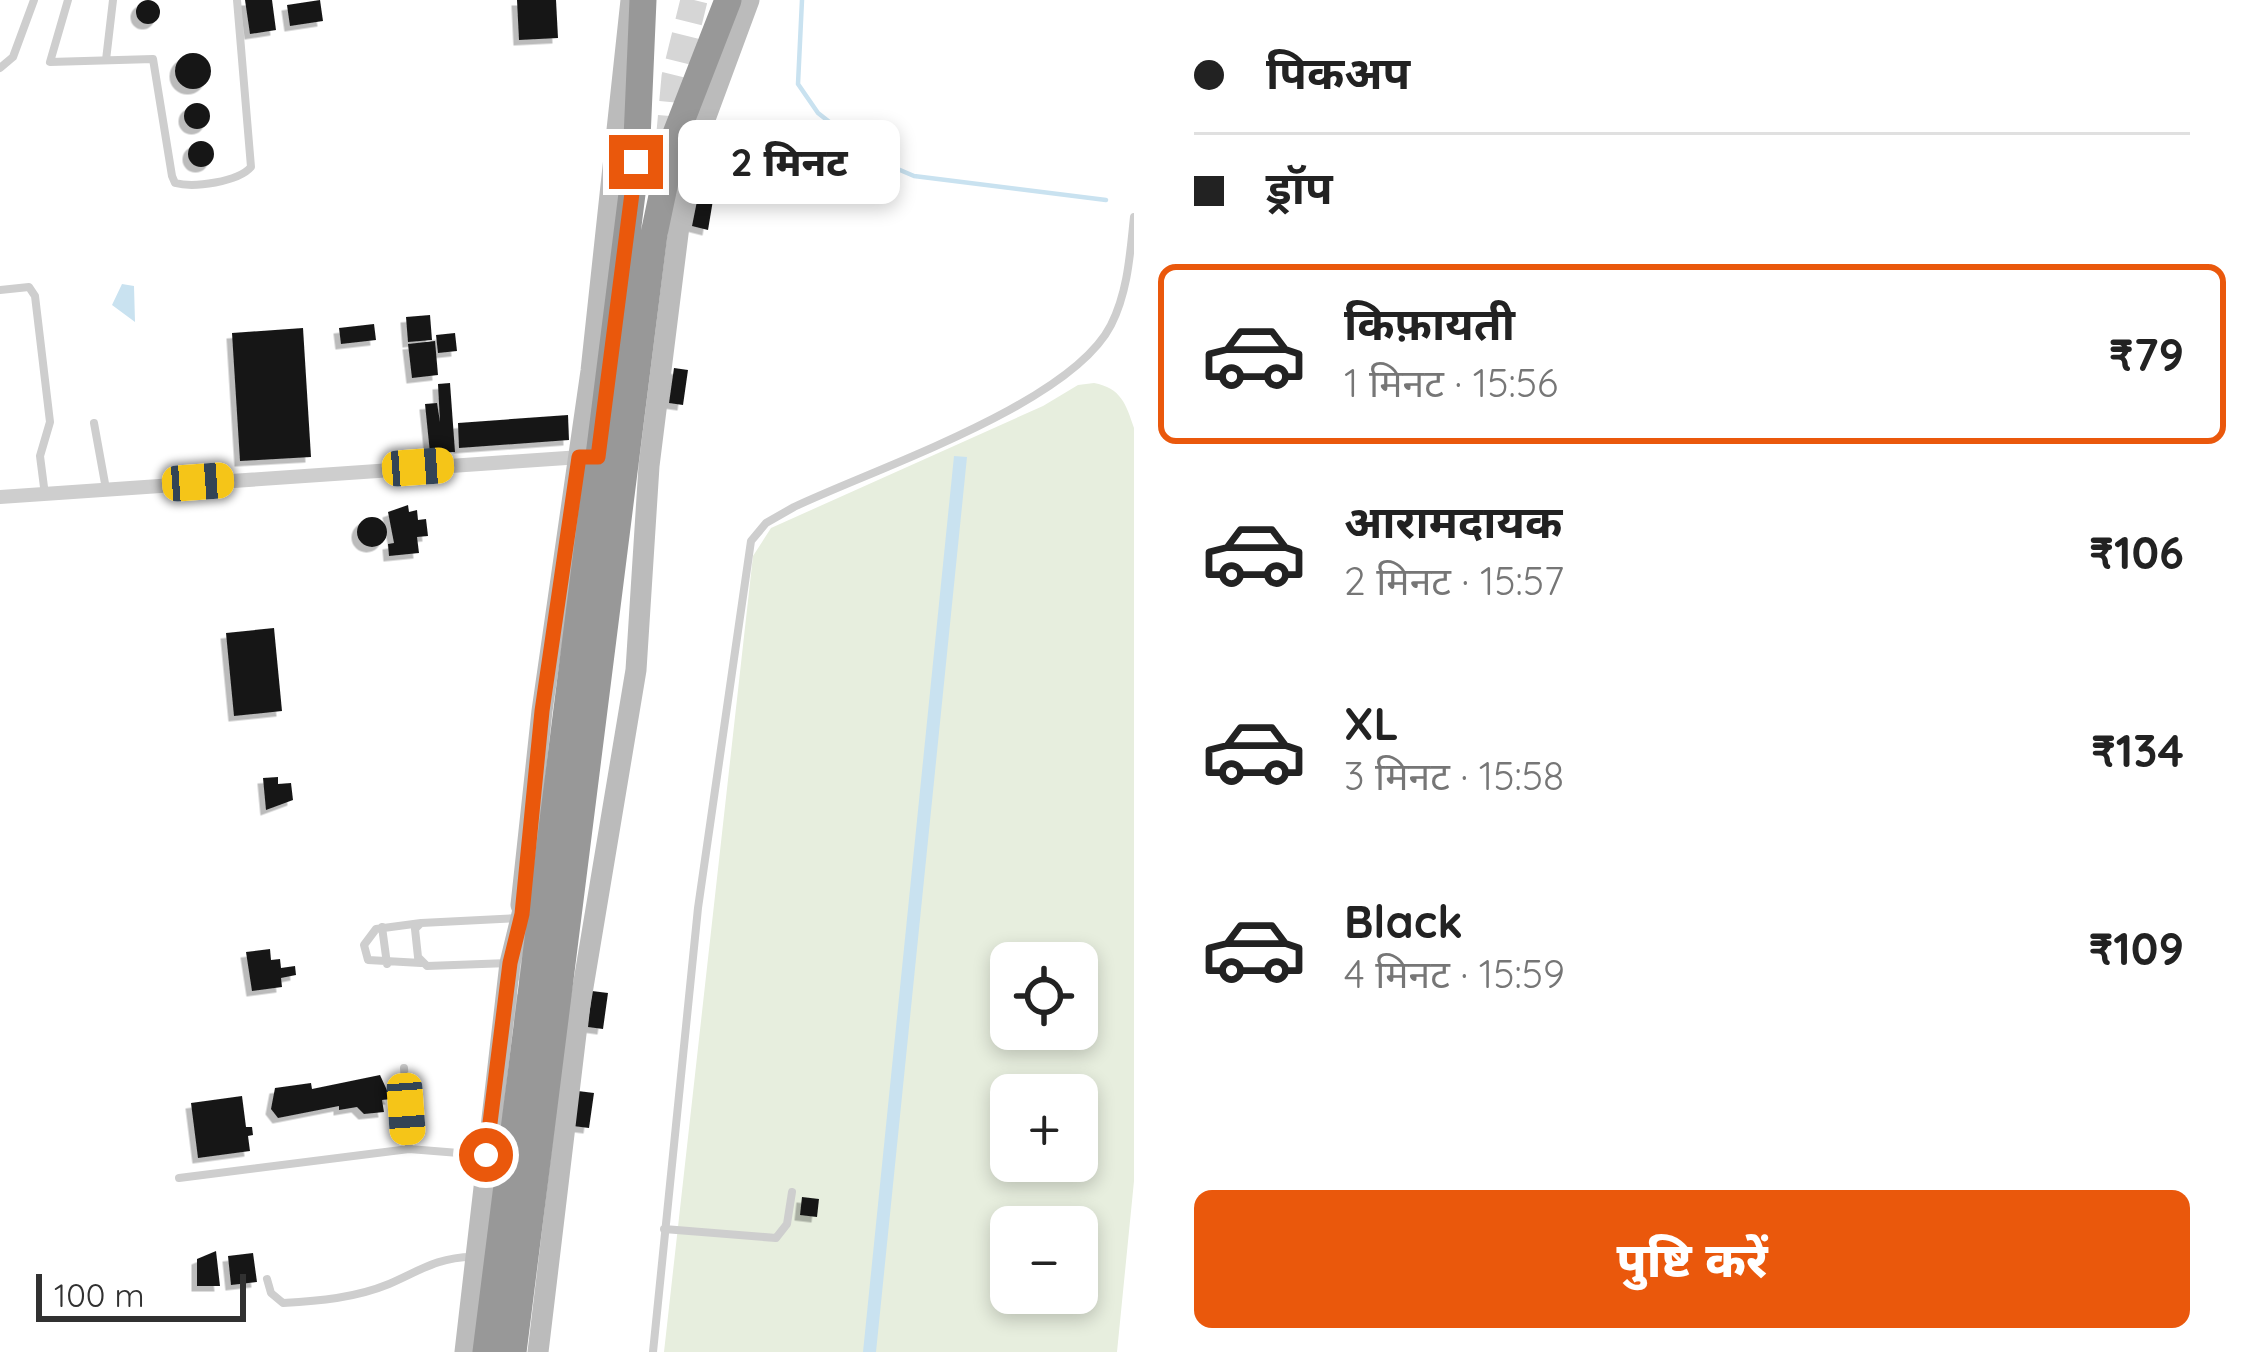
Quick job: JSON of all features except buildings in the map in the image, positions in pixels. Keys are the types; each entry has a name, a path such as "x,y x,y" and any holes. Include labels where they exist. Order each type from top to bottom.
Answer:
{"highway":[{"path":"486,1352 528,916 589,457 636,162 643,0"},
{"path":"513,1352 654,234 688,98 728,0"}],"street":[{"path":"0,497 589,457 631,0"},
{"path":"538,1352 578,1017 632,696 649,466 680,218 695,146 748,0"},
{"path":"465,1352 510,963 528,916"}],"lane":[{"path":"0,68 13,57 34,0"},
{"path":"68,0 50,62 153,59 175,183 242,176 250,167 237,0"},
{"path":"106,60 113,0"},
{"path":"653,1352 698,908 751,541 794,507 1021,403 1074,370 1103,339 1117,310 1134,217"},
{"path":"0,290 24,286 35,296 50,422 40,456 45,495"},
{"path":"94,423 106,489"},
{"path":"510,963 387,964 368,960 364,945 368,934 382,927 528,916"},
{"path":"421,923 415,934 421,963"},
{"path":"382,927 387,964"},
{"path":"404,1068 409,1149"},
{"path":"179,1178 409,1149 486,1155"},
{"path":"664,1229 776,1238 787,1224 792,1192"},
{"path":"267,1280 271,1293 283,1303 320,1300 387,1285 439,1260 473,1257"}],"green space":[{"path":"1078,385 1103,385 1125,405 1134,428 1134,1181 1117,1352 664,1352 753,556 771,528 1043,406"}],"water":[{"path":"122,284 134,286 135,322 112,305"},
{"path":"954,456 967,457 876,1352 863,1352"}],"waterway":[{"path":"802,0 798,84 818,113 879,161 914,176 1106,200"}],"tunnel":[{"path":"669,143 675,77 694,0"},
{"path":"513,1021 525,928"}],"route":[{"path":"486,1155 510,963 522,914 542,711 569,517 579,457 598,457 636,162"}]}
